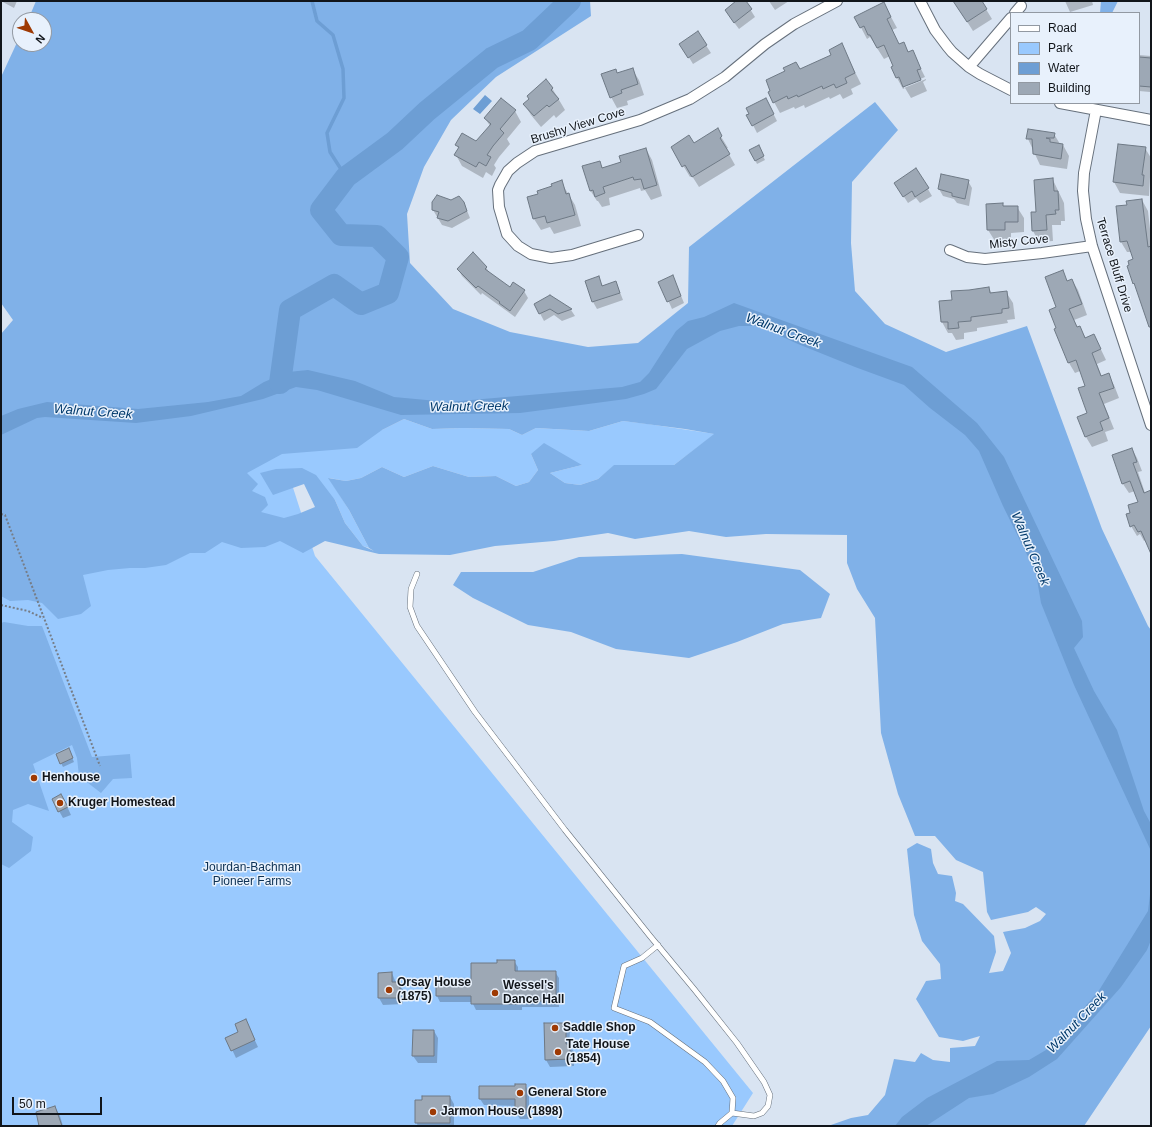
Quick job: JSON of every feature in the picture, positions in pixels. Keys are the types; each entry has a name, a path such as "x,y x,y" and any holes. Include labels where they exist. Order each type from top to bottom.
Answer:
{"street":[{"name":"Brushy View Cove","path":"638,234 572,256 551,258 532,254 518,246 507,234 499,207 498,190 508,171 535,151 640,120 690,99 725,77 794,24 837,1"},
{"path":"920,1 935,30 946,46 969,67 1010,90"},
{"path":"969,67 1010,19"},
{"path":"1065,104 1151,120"},
{"name":"Terrace Bluff Drive","path":"1096,110 1087,156 1083,191 1086,219 1092,246 1151,425"},
{"name":"Misty Cove","path":"950,250 967,257 985,259 1092,246"}],"lane":[{"path":"417,574 411,588 410,607 416,626 475,712 565,830 737,1043 764,1082 770,1095 768,1106 762,1113 754,1116 732,1113"},
{"path":"658,945 642,958 624,966 614,1008 650,1022 705,1062 723,1081 733,1098 732,1113 718,1126"}],"path":[{"path":"1,514 5,515 100,766"},
{"path":"1,605 28,611 44,619"}],"green space":[{"name":"Jourdan-Bachman Pioneer Farms","path":"404,419 432,429 509,429 522,435 536,428 589,431 623,421 715,434 674,465 615,465 598,479 580,485 565,483 550,473 582,465 531,454 538,470 529,482 516,486 496,476 469,477 433,466 404,477 382,467 361,478 346,481 329,478 349,510 369,548 363,546 345,523 335,500 287,469 315,556 753,1093 732,1126 1,1126 1,431 382,430"}],"shaded area":[{"path":"36,1 590,1 591,16 496,77 451,120 424,167 407,214 410,263 453,309 510,332 588,347 638,343 688,303 689,247 875,102 898,130 852,182 851,243 855,291 885,324 946,352 1027,326 1102,529 1151,630 1151,1026 1084,1126 828,1126 851,1118 868,1115 885,1095 894,1059 915,1062 921,1053 933,1060 950,1062 950,1048 975,1046 980,1036 963,1041 939,1037 916,999 926,981 941,979 940,964 922,941 914,915 907,849 917,843 931,849 933,863 938,874 952,876 956,893 955,901 963,904 994,936 996,952 989,973 1003,971 1011,953 1003,932 1025,928 1040,921 1046,914 1036,907 1028,912 991,920 987,912 983,872 956,860 935,836 915,836 898,794 881,733 875,618 857,589 847,563 847,535 766,534 726,537 689,531 635,539 608,533 554,541 495,546 450,555 379,554 325,541 303,553 280,541 265,547 241,548 222,542 205,553 190,553 166,565 108,570 83,575 91,606 81,614 58,619 42,603 28,600 10,601 1,596 1,334 13,320 1,303 1,77 13,52 52,52 52,12 31,12","holes":["404,419 432,429 509,429 522,435 536,428 589,431 623,421 714,434 674,465 614,465 598,479 580,485 565,483 550,473 582,465 544,443 531,454 538,470 529,482 516,486 496,476 469,477 433,466 404,477 382,467 361,478 346,481 328,478 349,510 369,548 374,551 363,546 345,523 335,500 316,475 302,468 276,469 260,473 273,495 304,484 315,507 284,518 261,512 268,505 265,497 252,491 258,484 247,473 282,454 357,448 382,430"]},
{"path":"1101,1 1118,1 1112,12 1100,12"},
{"path":"682,554 800,570 830,594 821,618 783,624 737,642 689,658 616,649 571,632 528,625 473,598 453,585 461,572 533,572 579,557"},
{"path":"4,622 28,626 42,626 92,757 130,754 132,778 113,779 101,793 79,776 77,758 72,745 33,764 49,811 28,804 13,810 12,822 33,837 31,851 9,868 1,864 1,623"}],"water":[{"path":"485,95 492,101 480,114 473,109"},
{"name":"Walnut Creek","path":"734,303 912,367 977,423 1004,457 1082,621 1083,637 1074,648 1094,691 1117,730 1144,811 1151,824 1151,851 1074,685 1041,603 1036,573 1003,506 979,451 965,435 930,408 904,385 798,344 759,326 739,326 720,331 687,349 656,389 626,399 520,413 401,415 317,390 296,387 263,399 191,416 136,423 45,417 37,418 1,435 1,416 18,409 47,402 138,409 208,402 241,396 264,382 288,372 308,370 355,381 394,397 448,402 622,387 640,382 649,373 676,331 688,321 704,317"},
{"name":"Walnut Creek","path":"1151,886 1151,940 1147,950 1121,987 1057,1059 1029,1077 993,1094 969,1098 926,1126 895,1126 902,1117 927,1098 997,1061 1029,1060 1046,1050 1098,992 1148,911"}],"building":[{"path":"736,1 746,1 752,9 734,23 725,10"},
{"path":"953,1 982,1 987,9 967,22"},
{"path":"884,2 891,17 887,19 899,44 904,42 908,52 913,50 921,69 917,70 921,80 903,87 899,77 896,78 891,67 893,66 884,45 877,48 864,26 860,28 854,17"},
{"path":"698,31 707,45 688,58 679,44"},
{"path":"842,43 855,73 845,78 847,83 836,88 834,84 823,89 822,86 798,97 797,95 788,99 787,96 773,103 768,92 770,91 766,80 785,71 783,68 796,62 800,69 831,55 829,50"},
{"path":"1140,57 1151,58 1151,87 1140,86"},
{"path":"633,68 638,84 621,90 622,93 610,98 601,74 616,69 617,73"},
{"path":"546,79 553,88 551,90 559,99 549,107 547,105 534,116 523,104 529,99 527,96"},
{"path":"501,98 516,110 500,129 504,133 487,155 491,157 486,166 479,162 476,167 454,155 459,147 455,145 462,133 476,141 491,124 484,118"},
{"path":"766,98 774,114 752,126 746,115 749,114 746,108"},
{"path":"718,128 722,136 720,138 730,154 692,177 685,165 682,167 671,147 689,135 694,143"},
{"path":"1028,129 1055,133 1054,138 1046,138 1050,139 1050,142 1063,144 1061,159 1033,154 1032,139 1026,139"},
{"path":"1118,144 1146,147 1142,175 1144,175 1143,186 1113,182"},
{"path":"759,145 764,156 755,161 749,150"},
{"path":"646,148 657,185 644,189 641,179 634,180 633,177 603,187 605,193 595,197 593,190 590,191 582,166 600,161 602,168 621,162 619,156"},
{"path":"916,168 929,188 915,197 912,191 903,197 894,183"},
{"path":"941,174 969,180 965,199 952,196 952,193 938,189"},
{"path":"1053,178 1054,191 1058,191 1059,210 1055,210 1056,214 1046,215 1047,230 1032,231 1031,212 1036,212 1034,180"},
{"path":"562,180 566,194 569,193 575,215 547,223 545,216 533,219 527,197 538,194 537,191 552,186 551,184"},
{"path":"437,195 451,200 459,196 464,202 467,211 448,221 437,218 439,212 432,210 432,202"},
{"path":"1142,199 1148,247 1151,246 1151,327 1149,327 1127,266 1129,265 1128,261 1133,259 1127,241 1120,242 1116,206 1127,205 1126,201"},
{"path":"1003,203 1003,206 1018,206 1018,222 1005,222 1005,230 987,230 986,204"},
{"path":"473,252 487,267 485,269 510,287 513,282 525,290 510,311 478,286 476,288 457,269"},
{"path":"1063,270 1067,281 1072,279 1082,304 1069,309 1077,327 1080,326 1085,338 1094,334 1101,349 1092,353 1101,376 1109,373 1114,388 1099,393 1109,418 1100,422 1103,430 1085,437 1077,417 1087,413 1078,388 1085,386 1076,360 1068,363 1054,329 1056,328 1049,310 1056,307 1045,277"},
{"path":"673,275 681,296 667,302 658,282"},
{"path":"599,276 602,286 616,281 620,293 592,302 585,281"},
{"path":"989,287 990,293 1007,291 1009,308 1002,309 1002,313 971,317 971,321 958,322 959,328 948,329 948,322 941,322 939,301 952,300 951,291"},
{"path":"550,295 572,309 558,314 550,309 539,314 534,304"},
{"path":"1132,448 1137,462 1133,463 1144,493 1151,490 1151,554 1141,531 1138,532 1134,525 1130,527 1126,514 1130,513 1128,505 1138,502 1130,481 1122,484 1112,455"},
{"path":"69,748 73,758 60,764 56,754"},
{"name":"Kruger Homestead","path":"61,794 68,807 58,812 52,799"},
{"path":"497,960 515,960 515,971 556,971 556,1001 519,1001 519,1004 471,1004 471,996 436,996 436,982 471,981 471,963 497,963"},
{"name":"Orsay House (1875)","path":"392,972 392,982 400,982 400,998 378,998 378,973"},
{"path":"246,1019 255,1040 231,1051 225,1038 238,1032 235,1024"},
{"path":"544,1023 566,1023 566,1044 570,1044 570,1059 545,1060"},
{"path":"413,1030 434,1030 434,1056 412,1056"},
{"path":"515,1084 526,1084 526,1113 515,1113 515,1099 479,1099 479,1086 515,1086"},
{"name":"Jarmon House (1898)","path":"422,1096 450,1096 450,1123 415,1123 415,1100 422,1100"},
{"path":"55,1106 62,1126 39,1126 36,1112"}],"waterway":[{"path":"312,1 317,21 333,35 343,69 344,98 327,133 330,152 346,177"},
{"path":"280,383 290,310 334,285 361,304 388,293 398,257 377,236 341,235 321,210 346,177 395,141 427,111 492,58 529,40 570,1"}],"place":[{"name":"Henhouse","path":"34,778"},
{"name":"Kruger Homestead","path":"60,803"},
{"name":"Orsay House (1875)","path":"389,990"},
{"name":"Wessel's Dance Hall","path":"495,993"},
{"name":"Saddle Shop","path":"555,1028"},
{"name":"Tate House (1854)","path":"558,1052"},
{"name":"General Store","path":"520,1093"},
{"name":"Jarmon House (1898)","path":"433,1112"}]}
